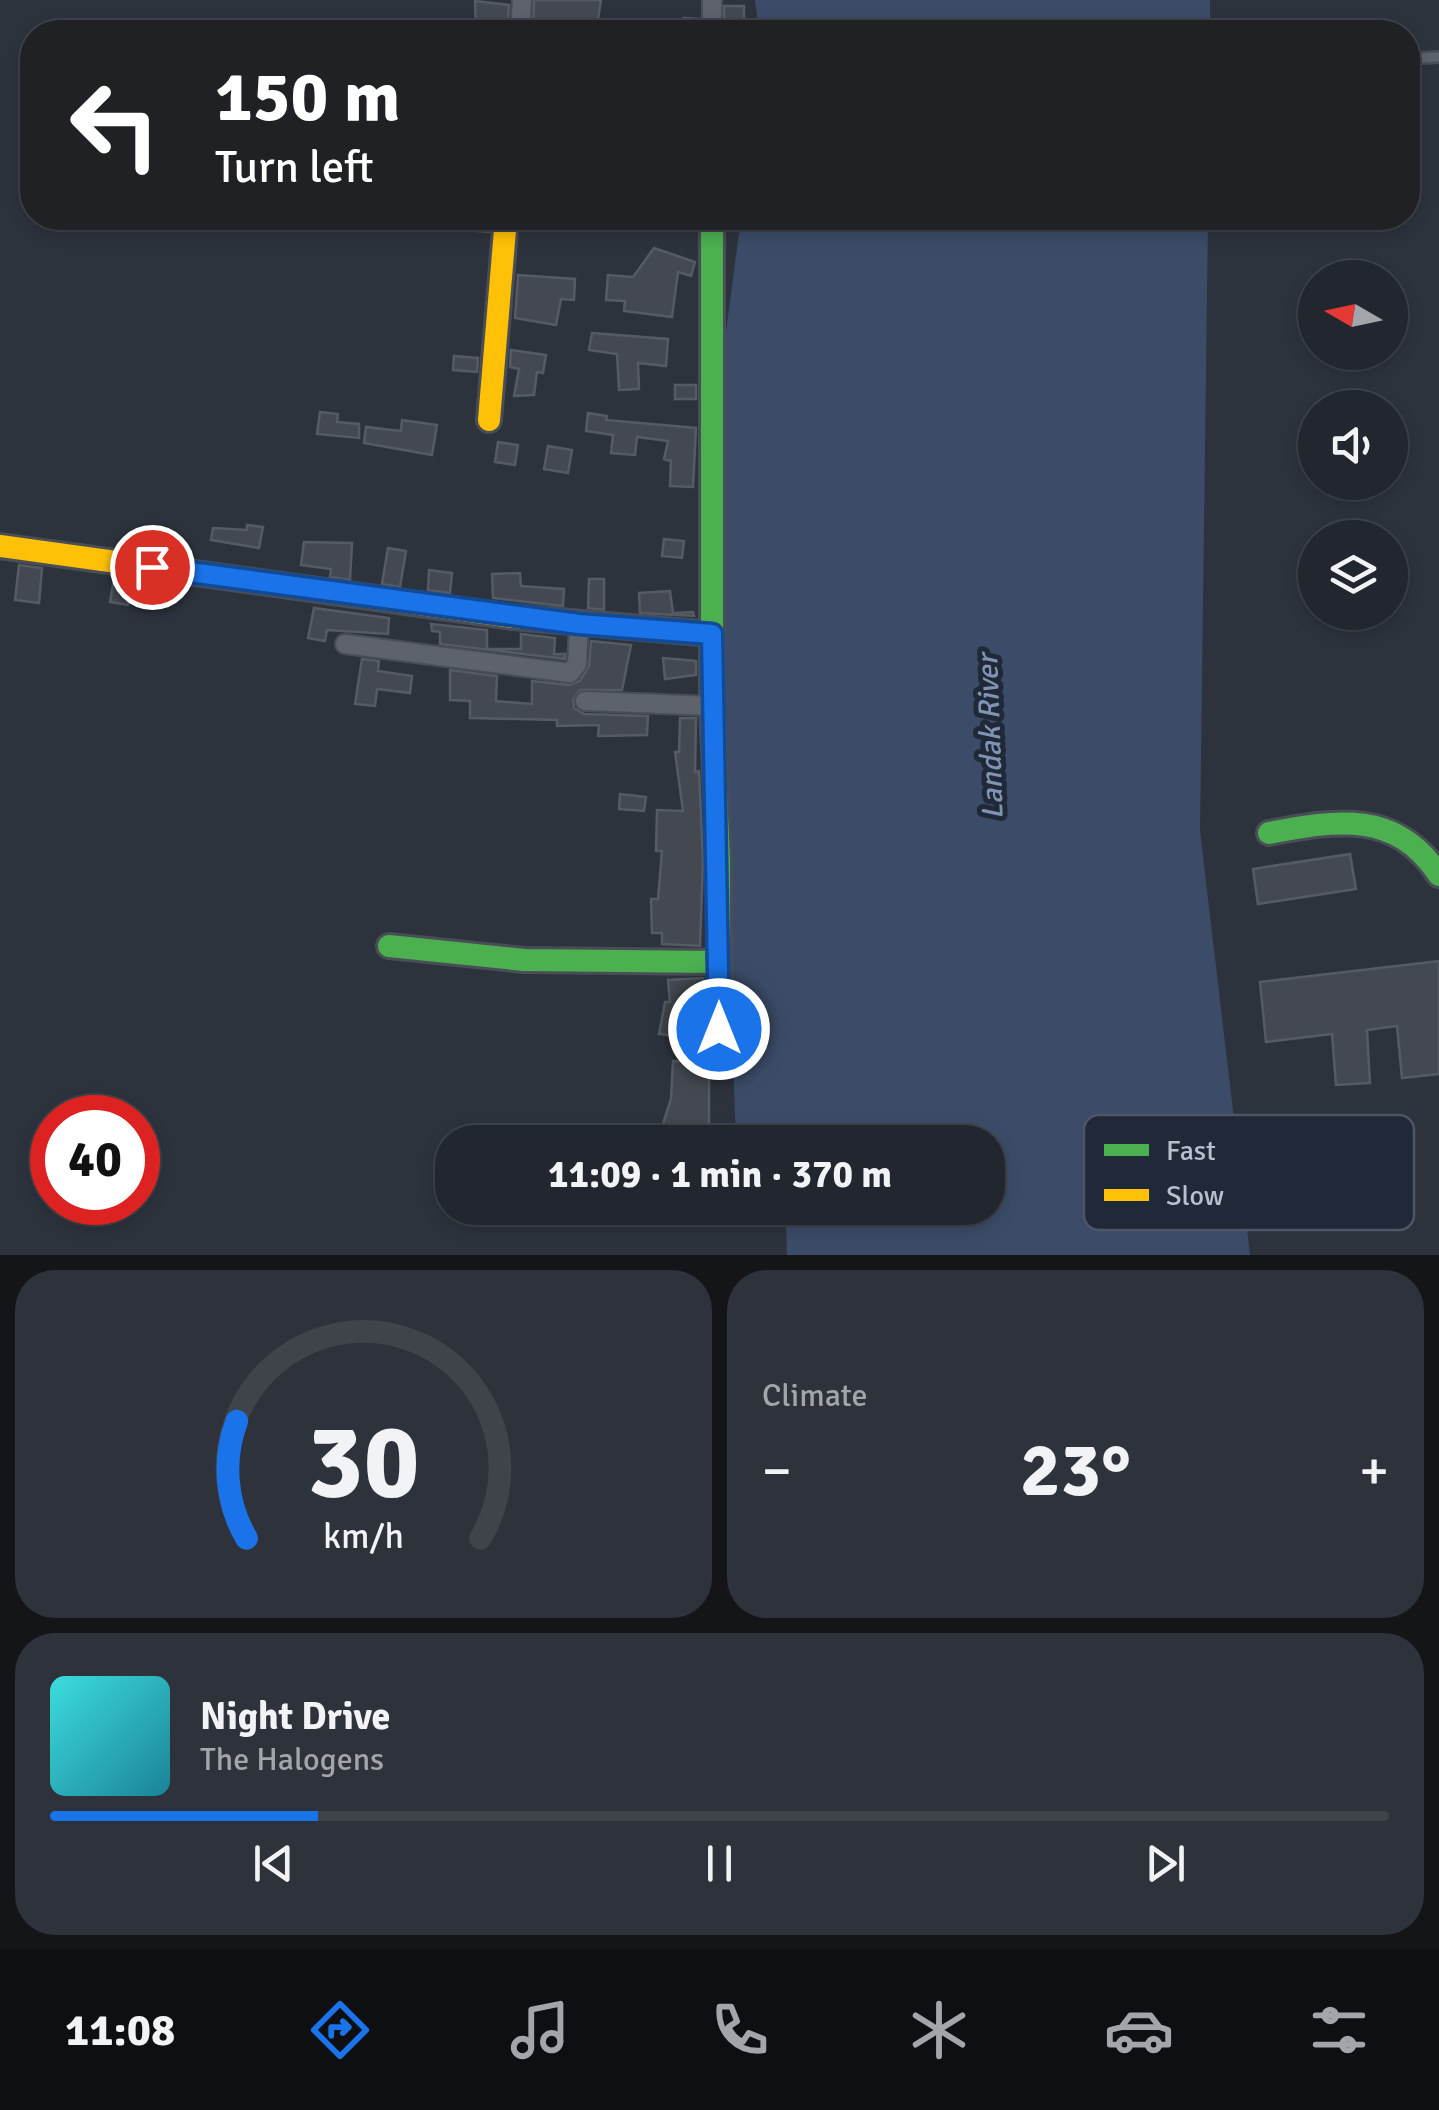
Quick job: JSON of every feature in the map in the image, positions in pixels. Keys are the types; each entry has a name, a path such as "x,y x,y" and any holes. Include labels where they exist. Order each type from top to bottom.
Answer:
{"street":[{"path":"489,420 505,230"},
{"path":"712,230 712,706 719,1062"},
{"path":"0,546 579,624 712,634"},
{"path":"345,644 570,673 576,664 579,624"},
{"path":"585,701 712,706"},
{"path":"1269,833 1314,824 1364,823 1402,832 1424,849 1439,876"},
{"path":"389,946 524,960 719,962"}],"lane":[{"path":"1422,58 1439,57"}],"water":[{"path":"755,0 1210,0 1210,20 758,20"},
{"name":"Landak River","path":"739,230 1208,230 1200,831 1233,1115 1084,1115 1084,1230 1247,1230 1250,1255 787,1255 786,1225 1005,1225 1005,1125 735,1125 724,806 718,393"}],"building":[{"path":"534,0 601,0 598,19 605,20 533,20"},
{"path":"475,1 509,5 508,20 476,20"},
{"path":"724,6 744,6 744,20 724,20"},
{"path":"654,248 695,262 691,276 678,272 672,317 624,311 625,301 606,300 608,275 633,277"},
{"path":"518,275 575,279 574,300 561,299 556,325 515,318"},
{"path":"592,333 668,339 666,366 638,363 639,389 619,390 617,354 589,350"},
{"path":"511,350 546,355 543,373 537,372 534,395 514,396 519,369 510,367"},
{"path":"454,356 478,358 477,372 453,370"},
{"path":"675,385 696,385 696,399 675,399"},
{"path":"320,412 338,414 337,422 359,424 359,438 317,434"},
{"path":"588,413 607,416 606,420 696,428 693,487 670,486 671,461 664,459 668,441 637,437 635,455 611,453 613,435 586,431"},
{"path":"402,420 437,425 432,455 364,443 366,427 401,431"},
{"path":"498,442 518,445 515,465 495,462"},
{"path":"548,446 572,450 568,473 544,469"},
{"path":"247,525 263,527 259,548 211,540 213,528 247,530"},
{"path":"139,531 161,531 160,552 139,549"},
{"path":"664,539 684,541 682,558 662,556"},
{"path":"304,542 352,543 350,580 330,577 331,569 301,565"},
{"path":"388,548 406,551 400,587 382,584"},
{"path":"19,565 42,568 39,603 15,600"},
{"path":"429,570 452,573 450,593 428,590"},
{"path":"520,573 521,586 564,589 563,606 493,598 492,574"},
{"path":"114,579 130,581 128,605 110,602"},
{"path":"589,579 604,579 604,610 588,608"},
{"path":"670,591 673,613 693,612 694,616 640,613 639,593"},
{"path":"314,608 389,618 388,634 327,630 325,641 308,638"},
{"path":"431,624 487,630 487,649 521,649 521,634 555,638 554,654 565,654 565,659 440,644 440,632 432,631"},
{"path":"591,641 631,645 622,690 580,690 573,700 574,708 584,714 648,716 647,735 598,736 599,725 557,726 557,720 470,718 470,701 450,700 450,670 497,676 496,701 532,704 532,681 569,685 580,681 589,666"},
{"path":"663,658 696,661 696,675 665,679"},
{"path":"362,659 379,661 378,671 412,676 410,693 377,689 375,706 355,704"},
{"path":"680,718 696,718 695,772 699,771 703,861 700,946 662,944 662,933 652,933 651,899 658,899 662,851 656,851 657,810 683,811 675,752 679,752"},
{"path":"620,794 646,797 644,811 619,809"},
{"path":"1350,854 1356,889 1258,904 1253,869"},
{"path":"1439,961 1439,1074 1402,1078 1397,1026 1367,1030 1370,1083 1336,1085 1332,1034 1266,1042 1260,982"},
{"path":"703,978 703,1040 659,1034 665,1002 670,1002 668,980"},
{"path":"673,1061 703,1062 709,1076 709,1125 663,1125 671,1099"}],"traffic: fast":[{"path":"712,230 712,706 719,859 719,1063"},
{"path":"513,617 712,634"},
{"path":"1269,833 1341,823 1384,830 1404,839 1439,875"},
{"path":"389,946 524,960 719,962"}],"traffic: slow":[{"path":"489,420 505,230"},
{"path":"0,546 513,617"}],"route":[{"path":"152,567 618,629 712,634 719,859 719,1029"}]}
